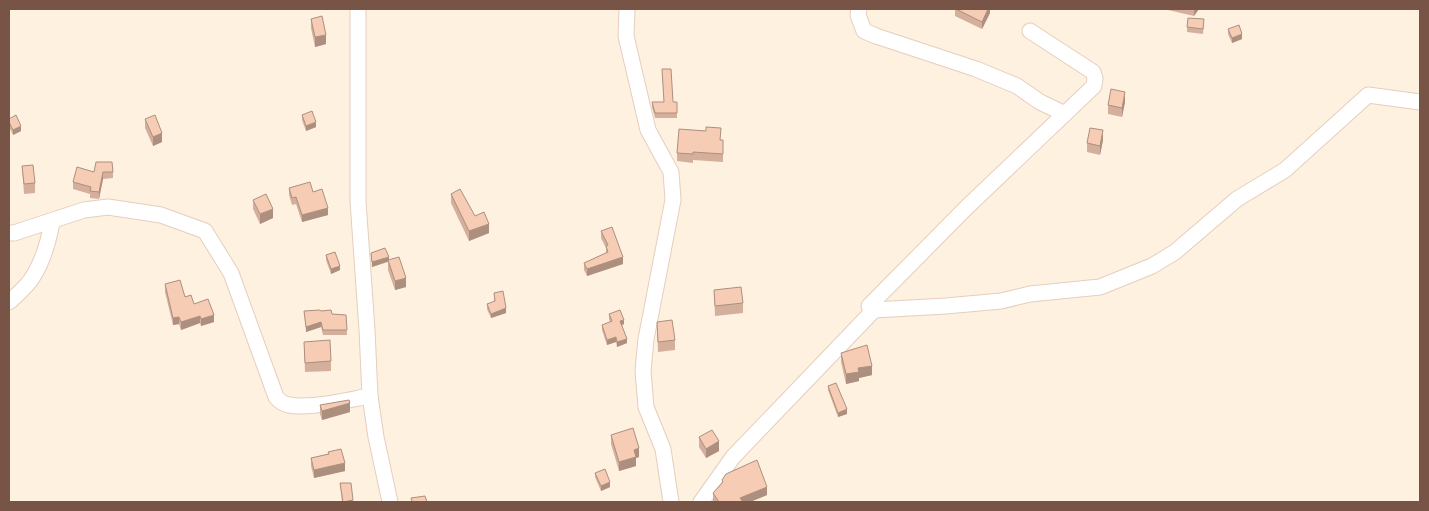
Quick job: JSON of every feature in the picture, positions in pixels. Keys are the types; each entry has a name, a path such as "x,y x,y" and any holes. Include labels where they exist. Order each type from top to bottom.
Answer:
{"street":[{"path":"358,9 358,201 370,396 376,437 390,502"},
{"path":"627,9 626,36 648,130 671,172 673,200 658,287 646,340 643,371 646,407 662,449 670,502"},
{"path":"859,9 858,15 864,30 876,36 976,69 1017,86 1040,102 1065,114"},
{"path":"1030,31 1093,72 1095,78 1094,86 967,208 869,306 874,310 1001,301 1030,294 1100,287 1152,266 1175,252 1237,199 1285,170 1368,95 1420,102"},
{"path":"9,233 52,222 84,210 108,207 161,215 205,231 231,274 276,398 280,403 304,406 370,396"},
{"path":"9,302 23,290 34,276 49,238 52,222"},
{"path":"701,502 733,457 874,310"}],"building":[{"path":"956,9 988,9 982,22"},
{"path":"322,16 326,35 315,37 311,19"},
{"path":"1188,18 1204,19 1203,29 1187,27"},
{"path":"1239,25 1242,34 1232,38 1228,29"},
{"path":"662,69 671,69 673,102 677,102 677,113 655,113 652,102 664,102"},
{"path":"1111,89 1125,92 1122,108 1108,105"},
{"path":"312,111 316,122 306,126 302,115"},
{"path":"16,115 21,126 13,130 9,119"},
{"path":"155,115 162,133 153,137 145,119"},
{"path":"706,127 721,128 720,140 723,140 723,154 677,153 679,129 706,131"},
{"path":"1090,128 1103,130 1100,146 1087,143"},
{"path":"96,162 112,162 113,172 103,172 99,192 90,191 91,187 73,182 77,167 94,172"},
{"path":"33,165 35,183 24,184 22,166"},
{"path":"310,182 313,192 322,189 328,208 302,215 296,197 292,198 289,188"},
{"path":"460,189 475,216 484,212 489,224 469,231 451,194"},
{"path":"266,194 273,209 260,214 253,200"},
{"path":"612,227 623,257 587,269 584,263 608,252 606,246 608,245 601,231"},
{"path":"385,248 389,257 372,262 371,253"},
{"path":"335,252 340,266 331,269 326,255"},
{"path":"399,257 406,278 395,281 388,260"},
{"path":"180,280 185,297 191,295 194,304 208,299 214,315 201,319 200,316 181,322 179,317 173,318 165,284"},
{"path":"741,287 743,303 715,306 714,290"},
{"path":"503,291 506,308 491,314 487,304 495,301 494,293"},
{"path":"331,310 332,314 346,315 347,330 323,330 321,322 306,327 304,311"},
{"path":"620,310 624,320 620,321 627,339 617,342 616,337 607,340 602,325 612,321 609,314"},
{"path":"672,320 675,340 658,342 657,322"},
{"path":"330,340 331,361 305,363 304,342"},
{"path":"867,345 872,366 858,368 859,372 846,374 841,353"},
{"path":"836,383 847,409 838,413 828,386"},
{"path":"349,400 350,403 322,411 320,405"},
{"path":"633,428 639,448 634,450 636,457 619,462 611,435"},
{"path":"712,430 719,441 706,449 699,437"},
{"path":"341,449 345,463 314,470 311,458"},
{"path":"757,460 767,487 740,498 743,502 719,502 713,493 723,482 722,480 726,474"},
{"path":"605,469 610,482 601,486 595,473"},
{"path":"340,483 351,483 353,500 343,502"},
{"path":"425,496 427,502 412,502 411,498"}]}
